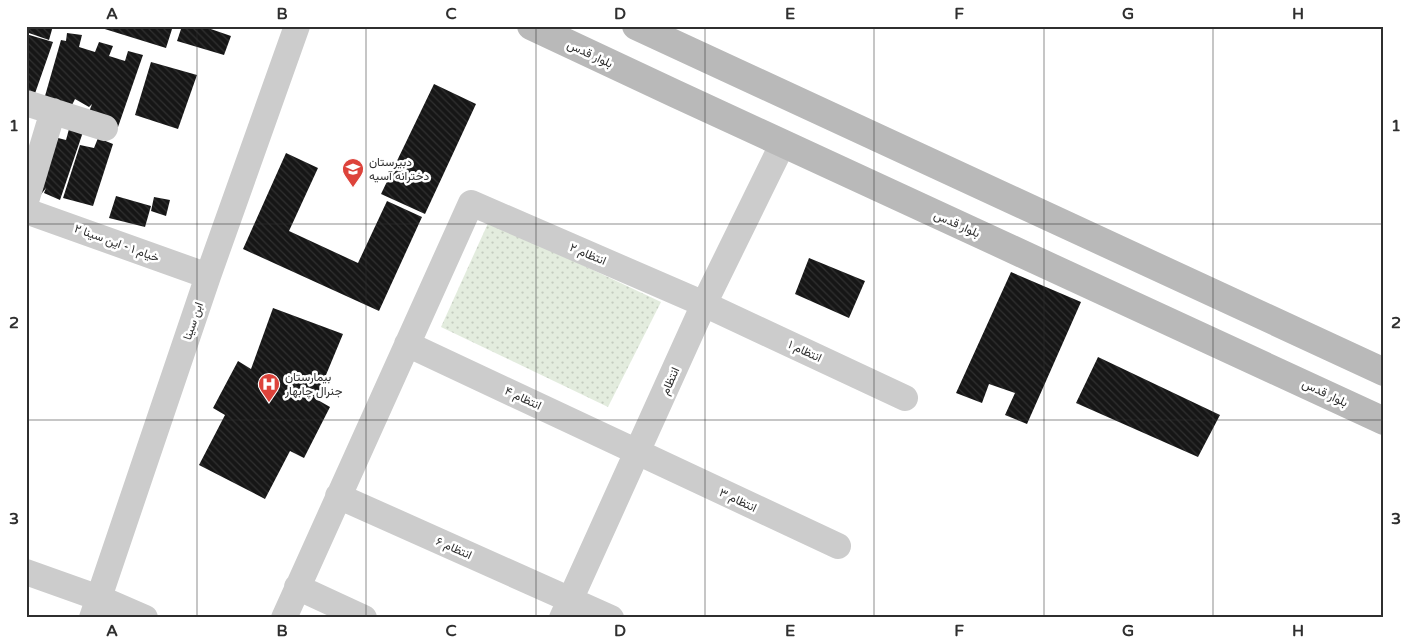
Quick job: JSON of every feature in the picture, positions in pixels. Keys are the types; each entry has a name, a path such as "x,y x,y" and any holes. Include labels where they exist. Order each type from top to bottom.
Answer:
{"main road":[{"name":"بلوار قدس","path":"531,26 782,145 1184,326 1384,421"},
{"path":"636,26 1384,372"},
{"path":"1184,326 1201,288"}],"street":[{"name":"ابن سینا","path":"96,608 208,276 297,26"},
{"path":"26,103 105,128"},
{"path":"26,201 53,111"},
{"name":"انتظام","path":"566,608 638,454 704,304 782,145"},
{"name":"انتظام ۲","path":"407,344 471,203 704,304"},
{"name":"خیام ۱ - این سینا ۲","path":"26,211 208,276"},
{"name":"انتظام ۱","path":"704,304 905,398"},
{"path":"284,618 407,344"},
{"name":"انتظام ۴","path":"407,344 638,454"},
{"name":"انتظام ۳","path":"638,454 838,546"},
{"name":"انتظام ۶","path":"338,496 566,608 611,618"},
{"path":"26,572 96,608 145,618"},
{"path":"297,588 364,618"}],"shaded area":[{"path":"489,221 661,302 608,407 441,327"}],"building":[{"path":"26,26 53,26 49,40 26,32"},
{"path":"95,26 173,26 166,48"},
{"path":"182,26 202,26 231,36 224,55 177,41"},
{"path":"67,33 82,35 79,47 95,52 99,42 113,46 109,56 125,61 128,51 143,55 118,127 103,124 89,112 92,104 89,107 75,99 71,107 45,96 61,40 66,41"},
{"path":"26,34 53,42 32,102 26,100"},
{"path":"151,62 197,75 178,129 135,115"},
{"path":"434,84 476,104 425,214 381,194"},
{"path":"69,129 83,132 60,200 44,193 46,188 39,197 50,136 66,140"},
{"path":"98,138 113,144 93,206 63,198 80,145 94,148"},
{"path":"286,153 318,168 289,231 358,263 387,201 422,217 379,311 243,249"},
{"path":"116,196 151,206 145,227 109,218"},
{"path":"154,197 170,200 166,216 151,211"},
{"path":"809,258 865,281 849,318 795,294"},
{"path":"1011,272 1081,302 1027,424 1005,415 1015,393 989,384 982,403 956,393"},
{"name":"بیمارستان جنرال چابهار","path":"273,308 343,334 316,399 330,407 304,458 290,451 265,499 199,465 225,415 213,408 238,361 251,369"},
{"path":"1098,357 1220,415 1198,457 1076,403"}],"place":[{"name":"دبیرستان دخترانه آسیه","path":"353,188"},
{"name":"بیمارستان جنرال چابهار","path":"269,403"}]}
